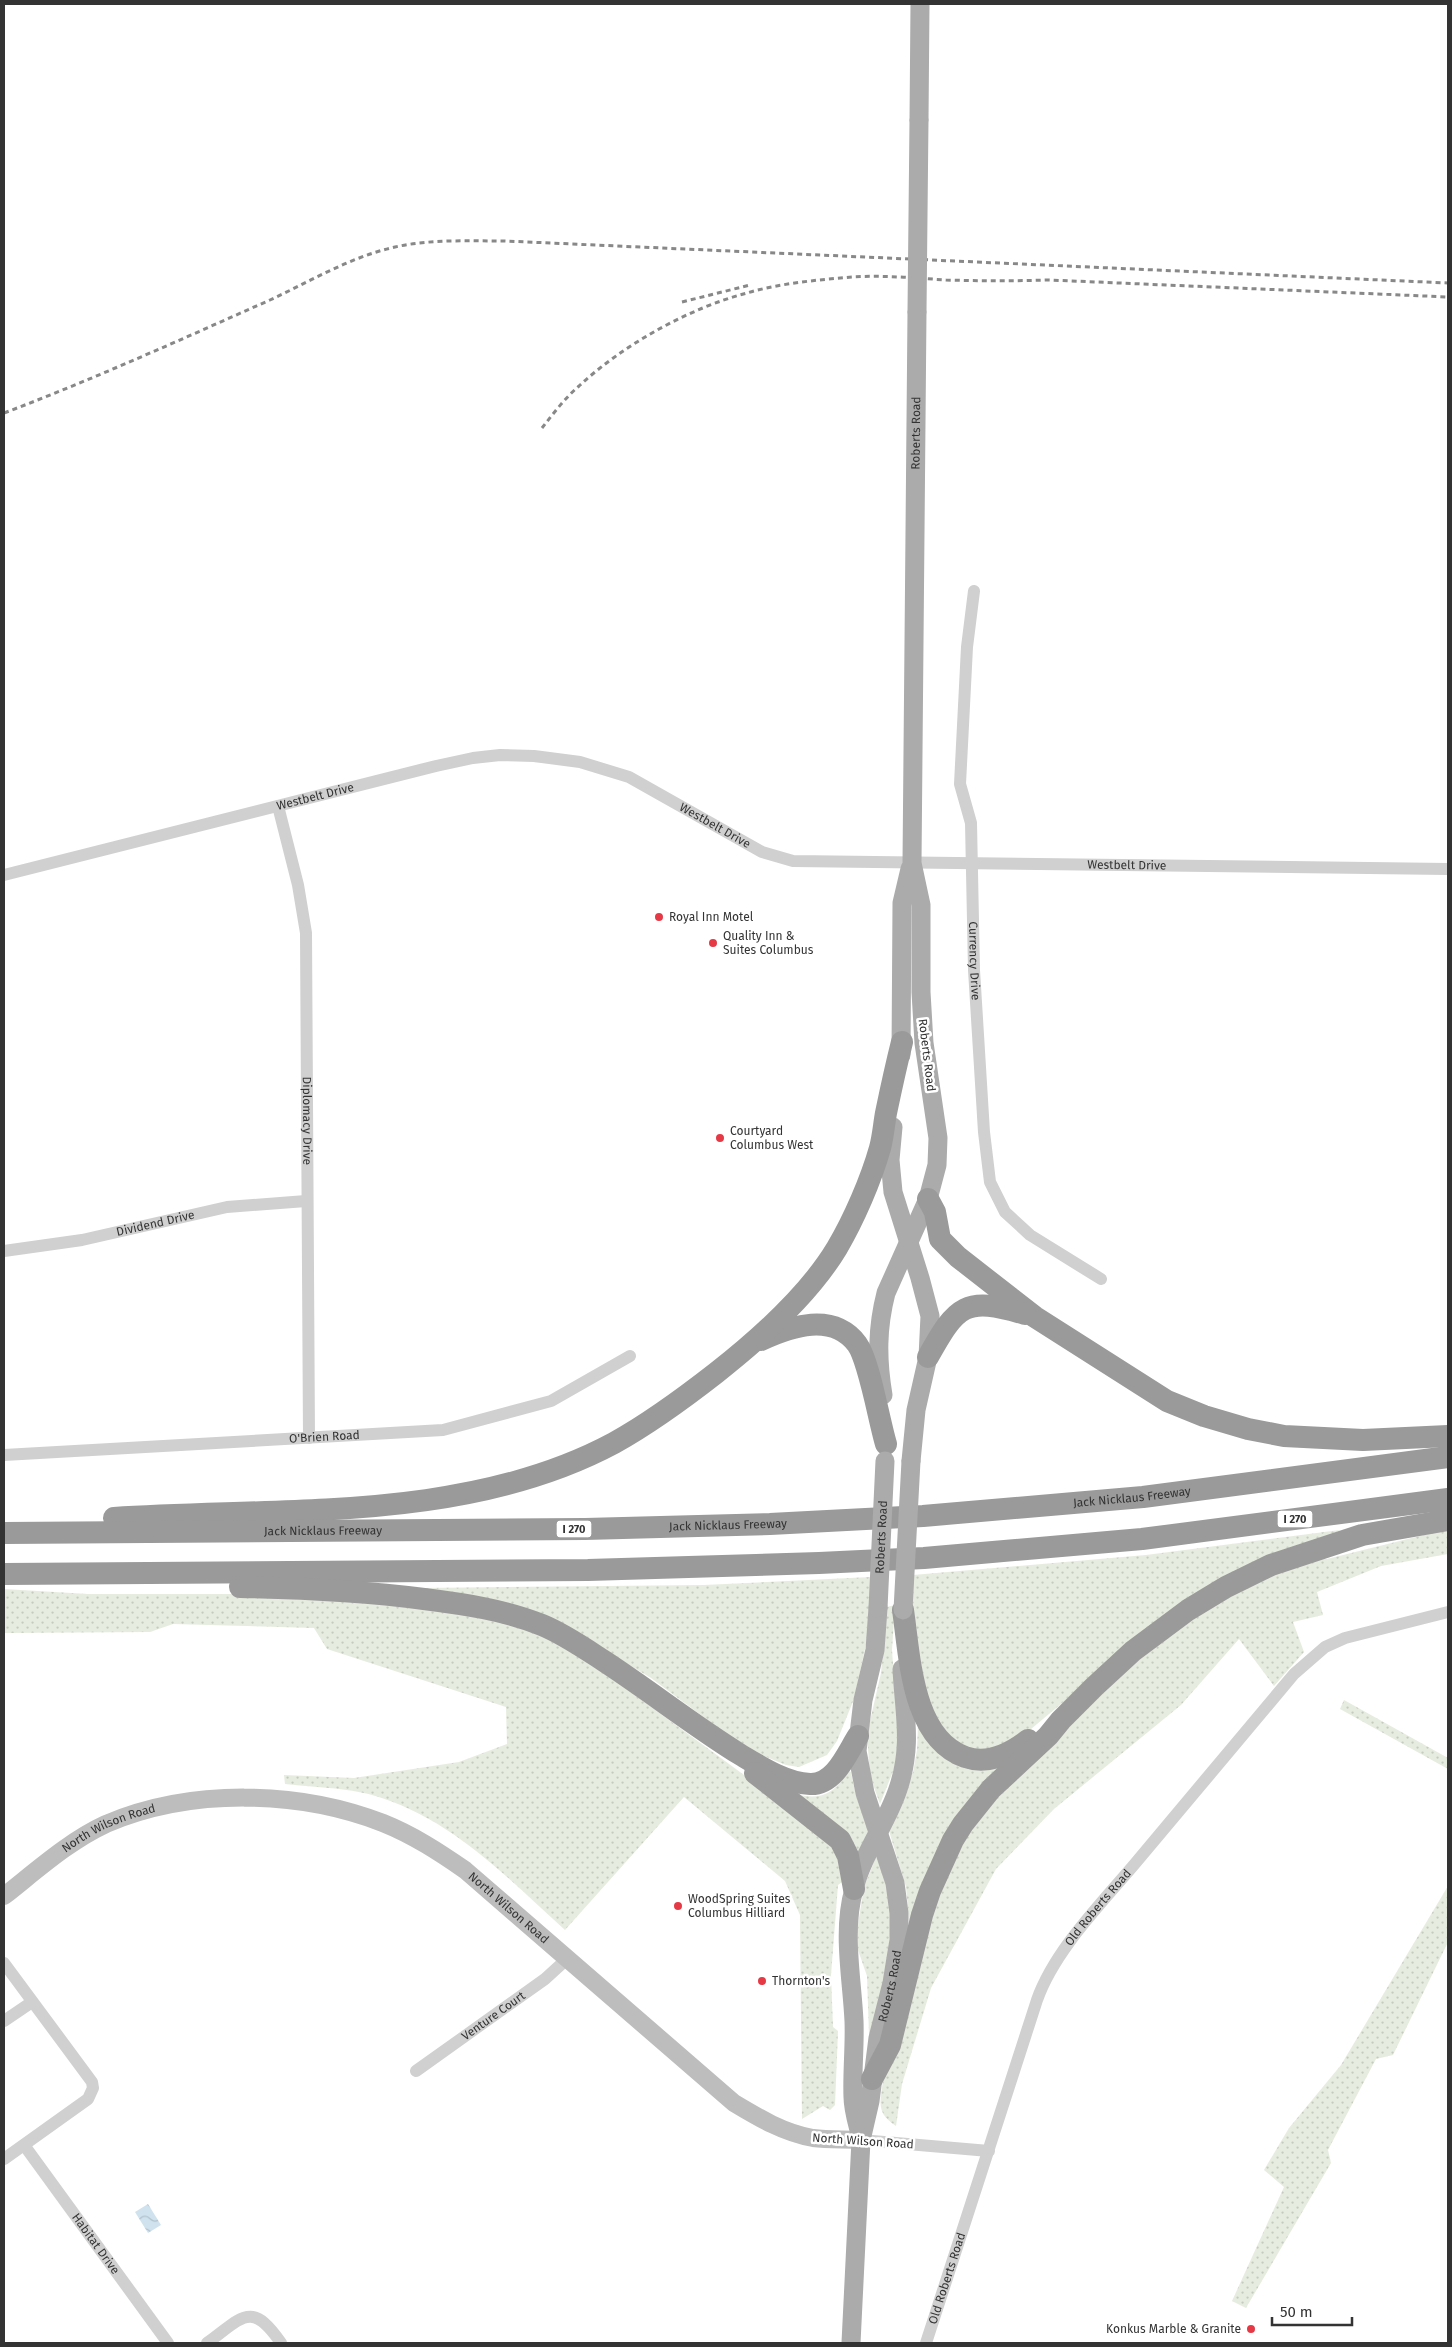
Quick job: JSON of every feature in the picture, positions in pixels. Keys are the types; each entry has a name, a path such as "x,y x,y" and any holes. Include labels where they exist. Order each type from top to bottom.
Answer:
{"highway":[{"path":"4,1526 184,1513 351,1506 416,1501 518,1481 566,1465 614,1443 663,1412 753,1343 822,1269 838,1247 869,1179 880,1147 902,1042"},
{"path":"928,1199 935,1212 940,1239 958,1257 1035,1317 1167,1401 1204,1416 1248,1429 1284,1436 1363,1440 1448,1436"},
{"path":"928,1357 955,1315 966,1307 981,1304 998,1306 1035,1317"},
{"path":"753,1343 785,1329 803,1324 829,1326 849,1335 858,1345 866,1369 886,1452"},
{"name":"Jack Nicklaus Freeway","path":"4,1532 585,1529 923,1516 1143,1497 1448,1456"},
{"name":"I 270","path":"9,1573 588,1570 924,1558 1142,1539 1448,1499"},
{"path":"872,2079 890,2045 922,1915 944,1857 963,1824 982,1800 1000,1779 1048,1736 1060,1720 1133,1651 1188,1610 1226,1586 1271,1565 1362,1535 1448,1520"},
{"path":"9,1573 99,1584 305,1588 382,1594 457,1603 513,1615 542,1625 569,1638 723,1744 755,1763 783,1777 810,1784 825,1782 858,1736"},
{"path":"903,1610 920,1701 933,1734 948,1749 972,1759 997,1758 1014,1750 1060,1720"},
{"path":"723,1744 774,1789 840,1840 848,1856 854,1889"}],"main road":[{"name":"Roberts Road","path":"851,2343 861,2140 899,1940 899,1912 895,1883 861,1779 857,1751 863,1700 875,1650 886,1452 885,1411 878,1348 878,1330 886,1293 928,1199 937,1165 938,1138 924,1043 920,966 921,905 912,863 920,4"},
{"name":"Roberts Road","path":"861,2140 853,2099 854,2024 848,1933 854,1889 862,1865 899,1788 906,1753 908,1736 903,1676 903,1610 910,1461 916,1410 928,1357 930,1329 927,1302 895,1202 890,1175 891,1145 902,1042 902,903 912,863"},
{"name":"North Wilson Road","path":"4,1896 84,1837 104,1825 127,1816 167,1806 224,1799 281,1799 331,1807 358,1814 390,1826 430,1847 465,1870 734,2103 776,2127 794,2133 814,2138 861,2140"}],"street":[{"name":"Currency Drive","path":"974,591 966,647 960,784 971,823 974,970 984,1132 990,1182 1005,1212 1030,1235 1101,1279"},
{"name":"Westbelt Drive","path":"4,875 473,758 534,756 580,762 629,778 762,852 793,861 1448,869"},
{"name":"Diplomacy Drive","path":"278,806 298,885 306,933 308,1438"},
{"name":"Dividend Drive","path":"4,1251 82,1240 227,1207 306,1201"},
{"name":"O'Brien Road","path":"4,1455 443,1430 552,1401 630,1356"},
{"name":"Old Roberts Road","path":"926,2343 1045,1978 1102,1903 1294,1674 1325,1647 1345,1638 1448,1612"},
{"name":"Venture Court","path":"416,2071 545,1979 568,1958"},
{"path":"4,1963 92,2082 93,2088 88,2099 4,2159"},
{"path":"4,2021 32,2002"},
{"name":"North Wilson Road","path":"861,2140 989,2151"},
{"name":"Habitat Drive","path":"24,2145 168,2343"},
{"path":"207,2343 242,2318 251,2316 260,2318 269,2326 281,2343"}],"shaded area":[{"path":"1448,1529 1448,1554 1381,1566 1317,1592 1323,1615 1293,1622 1304,1652 1274,1686 1239,1639 1181,1705 1054,1809 996,1869 931,1988 902,2084 896,2126 885,2117 881,2107 883,2081 935,1899 968,1832 1016,1775 1132,1666 1188,1619 1230,1594 1312,1558 1327,1559"},
{"path":"1340,1530 1109,1664 1013,1744 995,1752 961,1748 931,1713 911,1624 913,1575 1146,1555"},
{"path":"871,1577 867,1640 854,1699 837,1741 827,1755 799,1767 786,1765 764,1756 725,1733 651,1678 586,1639 424,1592 424,1588 704,1585"},
{"path":"4,1589 88,1594 234,1594 338,1598 482,1615 555,1640 605,1673 819,1830 841,1858 842,1882 838,1885 831,1975 833,2027 838,2031 835,2105 830,2110 823,2106 802,2119 800,1915 785,1881 684,1797 565,1930 476,1851 452,1833 427,1818 400,1805 372,1795 341,1789 285,1784 284,1775 354,1778 459,1762 507,1744 506,1707 327,1649 314,1628 173,1624 150,1632 4,1633"},
{"path":"895,1605 892,1650 899,1748 894,1769 880,1804 870,1776 867,1734 881,1673 887,1607"},
{"path":"1344,1700 1448,1758 1448,1769 1340,1709"},
{"path":"918,1724 928,1738 1009,1761 910,1932 906,1887 889,1831 913,1772 917,1750"},
{"path":"849,1771 851,1772 856,1796 869,1831 856,1856 795,1794 820,1796 833,1790"},
{"path":"876,1857 889,1901 890,1923 889,1945 882,1990 871,2034 869,2034 867,1976 858,1950 857,1930 864,1887"},
{"path":"1448,1886 1448,1942 1393,2055 1376,2059 1328,2150 1331,2163 1246,2308 1232,2301 1284,2187 1264,2170 1289,2128 1341,2065"}],"water":[{"path":"148,2204 161,2225 148,2233 135,2212"}],"railway":[{"path":"4,413 171,344 270,300 346,263 378,251 409,244 450,241 505,241 1448,283"},
{"path":"542,428 559,406 596,371 658,330 702,308 725,300 799,282 875,276 946,280 1049,280 1448,297"},
{"path":"682,302 750,285"}],"place":[{"name":"Royal Inn Motel","path":"659,917"},
{"name":"Quality Inn & Suites Columbus","path":"713,943"},
{"name":"Courtyard Columbus West","path":"720,1138"},
{"name":"WoodSpring Suites Columbus Hilliard","path":"678,1906"},
{"name":"Thornton's","path":"762,1981"},
{"name":"Konkus Marble & Granite","path":"1251,2329"}]}
